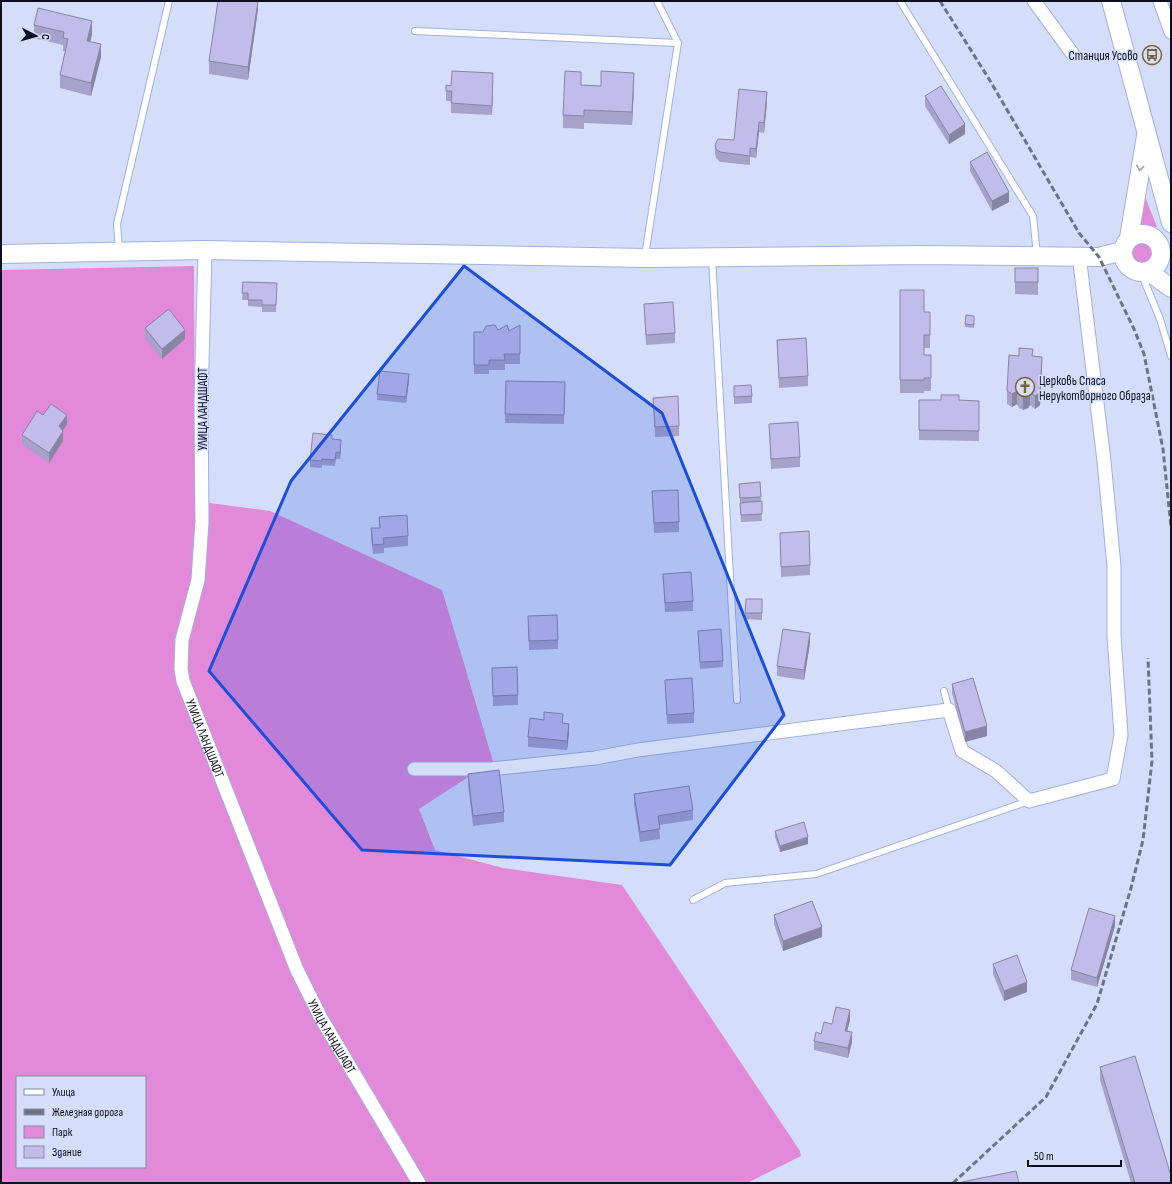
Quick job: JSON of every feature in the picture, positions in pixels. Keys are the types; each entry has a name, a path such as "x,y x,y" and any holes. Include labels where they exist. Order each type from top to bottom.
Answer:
{"street":[{"path":"1034,1 1072,53"},
{"path":"1111,1 1171,223"},
{"path":"1160,1 1171,32"},
{"path":"1147,130 1123,259 1127,266 1133,271 1145,272 1171,288"},
{"path":"1,254 206,250 645,258 921,255 1079,255 1099,257 1126,245 1143,234 1150,235 1166,253 1156,267 1145,272"},
{"name":"УЛИЦА ЛАНДШАФТ","path":"206,250 201,402 202,522 198,580 182,640 181,669 183,680 297,970 321,1018 419,1183"},
{"path":"414,770 490,769 594,758 638,750 949,710 962,751 996,771 1029,801 1113,779 1121,735 1114,636 1113,558 1104,461 1079,255"}],"lane":[{"path":"119,251 117,224 169,1"},
{"path":"645,258 678,43 657,1"},
{"path":"900,1 1034,216 1037,255"},
{"path":"414,31 678,43"},
{"path":"712,258 737,700"},
{"path":"1145,272 1171,356"},
{"path":"944,692 949,710"},
{"path":"693,900 725,883 816,874 1029,801"}],"highlighted area":[{"path":"464,266 662,413 784,715 670,865 362,850 209,671 291,481"}],"green space":[{"path":"1142,189 1157,227 1148,226 1137,228"},
{"path":"1142,240 1152,244 1156,254 1152,264 1142,268 1132,264 1128,254 1132,244"},
{"path":"194,266 195,501 270,511 442,590 493,761 419,809 435,850 503,868 622,885 800,1151 801,1156 747,1183 1,1183 1,270"}],"building":[{"path":"218,1 258,1 248,67 209,61"},
{"path":"38,8 92,21 87,41 101,44 91,83 60,75 68,39 63,38 64,32 34,25"},
{"path":"452,71 493,73 492,106 451,103 452,91 446,91 446,85 451,86"},
{"path":"565,71 581,72 581,85 601,86 601,71 634,73 632,112 584,110 584,116 563,115"},
{"path":"941,86 965,124 949,135 925,96"},
{"path":"739,89 767,92 764,123 759,122 756,149 750,148 750,156 720,152 716,149 715,145 718,139 734,140"},
{"path":"987,152 1009,192 992,201 970,162"},
{"path":"1015,268 1038,268 1038,282 1015,282"},
{"path":"243,282 277,283 276,305 262,305 262,300 248,300 248,293 242,293"},
{"path":"900,290 924,290 924,312 930,312 930,335 924,335 924,355 931,355 931,378 924,378 924,380 900,380"},
{"path":"673,302 675,333 646,335 644,304"},
{"path":"169,309 185,330 162,349 145,328"},
{"path":"966,315 974,316 974,325 965,324"},
{"path":"495,325 498,330 507,325 509,331 520,325 520,354 504,354 505,360 489,360 489,365 474,365 474,332 483,332 486,326"},
{"path":"806,338 808,376 779,378 777,340"},
{"name":"Церковь Спаса Нерукотворного Образа","path":"1019,348 1033,349 1032,356 1042,357 1040,393 1035,396 1030,392 1028,395 1023,397 1019,395 1017,391 1012,394 1007,391 1009,355 1019,356"},
{"path":"380,371 409,374 406,397 377,394"},
{"path":"506,381 565,382 564,415 505,414"},
{"path":"751,385 752,396 734,397 734,386"},
{"path":"941,395 959,395 959,400 979,401 979,431 919,430 919,400 941,400"},
{"path":"678,396 679,426 655,427 653,398"},
{"path":"51,404 67,415 59,426 63,431 49,453 22,435 37,411 43,415"},
{"path":"798,422 800,457 771,459 769,424"},
{"path":"313,433 332,435 332,439 341,440 340,453 336,452 335,460 310,460"},
{"path":"760,482 761,497 740,498 739,484"},
{"path":"678,490 679,522 654,523 652,491"},
{"path":"762,501 762,514 741,515 740,503"},
{"path":"407,515 408,536 383,538 384,544 373,545 371,528 380,528 379,517"},
{"path":"809,531 810,565 781,567 780,533"},
{"path":"691,572 693,601 665,603 663,574"},
{"path":"746,599 762,599 762,613 745,613"},
{"path":"557,615 558,640 529,641 528,616"},
{"path":"721,629 723,661 700,662 698,631"},
{"path":"783,629 810,633 804,670 777,666"},
{"path":"517,667 518,695 493,696 492,668"},
{"path":"692,678 694,713 667,715 665,680"},
{"path":"973,678 987,726 965,732 952,684"},
{"path":"544,712 563,714 562,723 569,724 567,741 528,737 530,718 544,720"},
{"path":"499,770 504,812 473,816 468,774"},
{"path":"689,786 693,810 658,816 660,829 640,832 634,794"},
{"path":"804,822 808,837 780,846 775,831"},
{"path":"812,901 822,927 783,941 774,915"},
{"path":"1089,908 1115,916 1097,978 1071,970"},
{"path":"1017,955 1027,982 1004,991 993,964"},
{"path":"836,1007 850,1010 845,1031 852,1032 848,1048 814,1041 816,1032 821,1034 824,1022 832,1024"},
{"path":"1135,1056 1171,1176 1171,1183 1135,1183 1100,1067"},
{"path":"1016,1171 1019,1183 962,1183 962,1182"}],"railway":[{"path":"940,1 989,79 1079,233 1099,257 1134,329 1144,354 1163,449 1171,527"},
{"path":"953,1183 1046,1097 1097,1004 1131,888 1143,840 1152,761 1148,658"}],"place":[{"name":"Станция Усово","path":"1152,55"},
{"name":"Церковь Спаса Нерукотворного Образа","path":"1025,387"}]}
